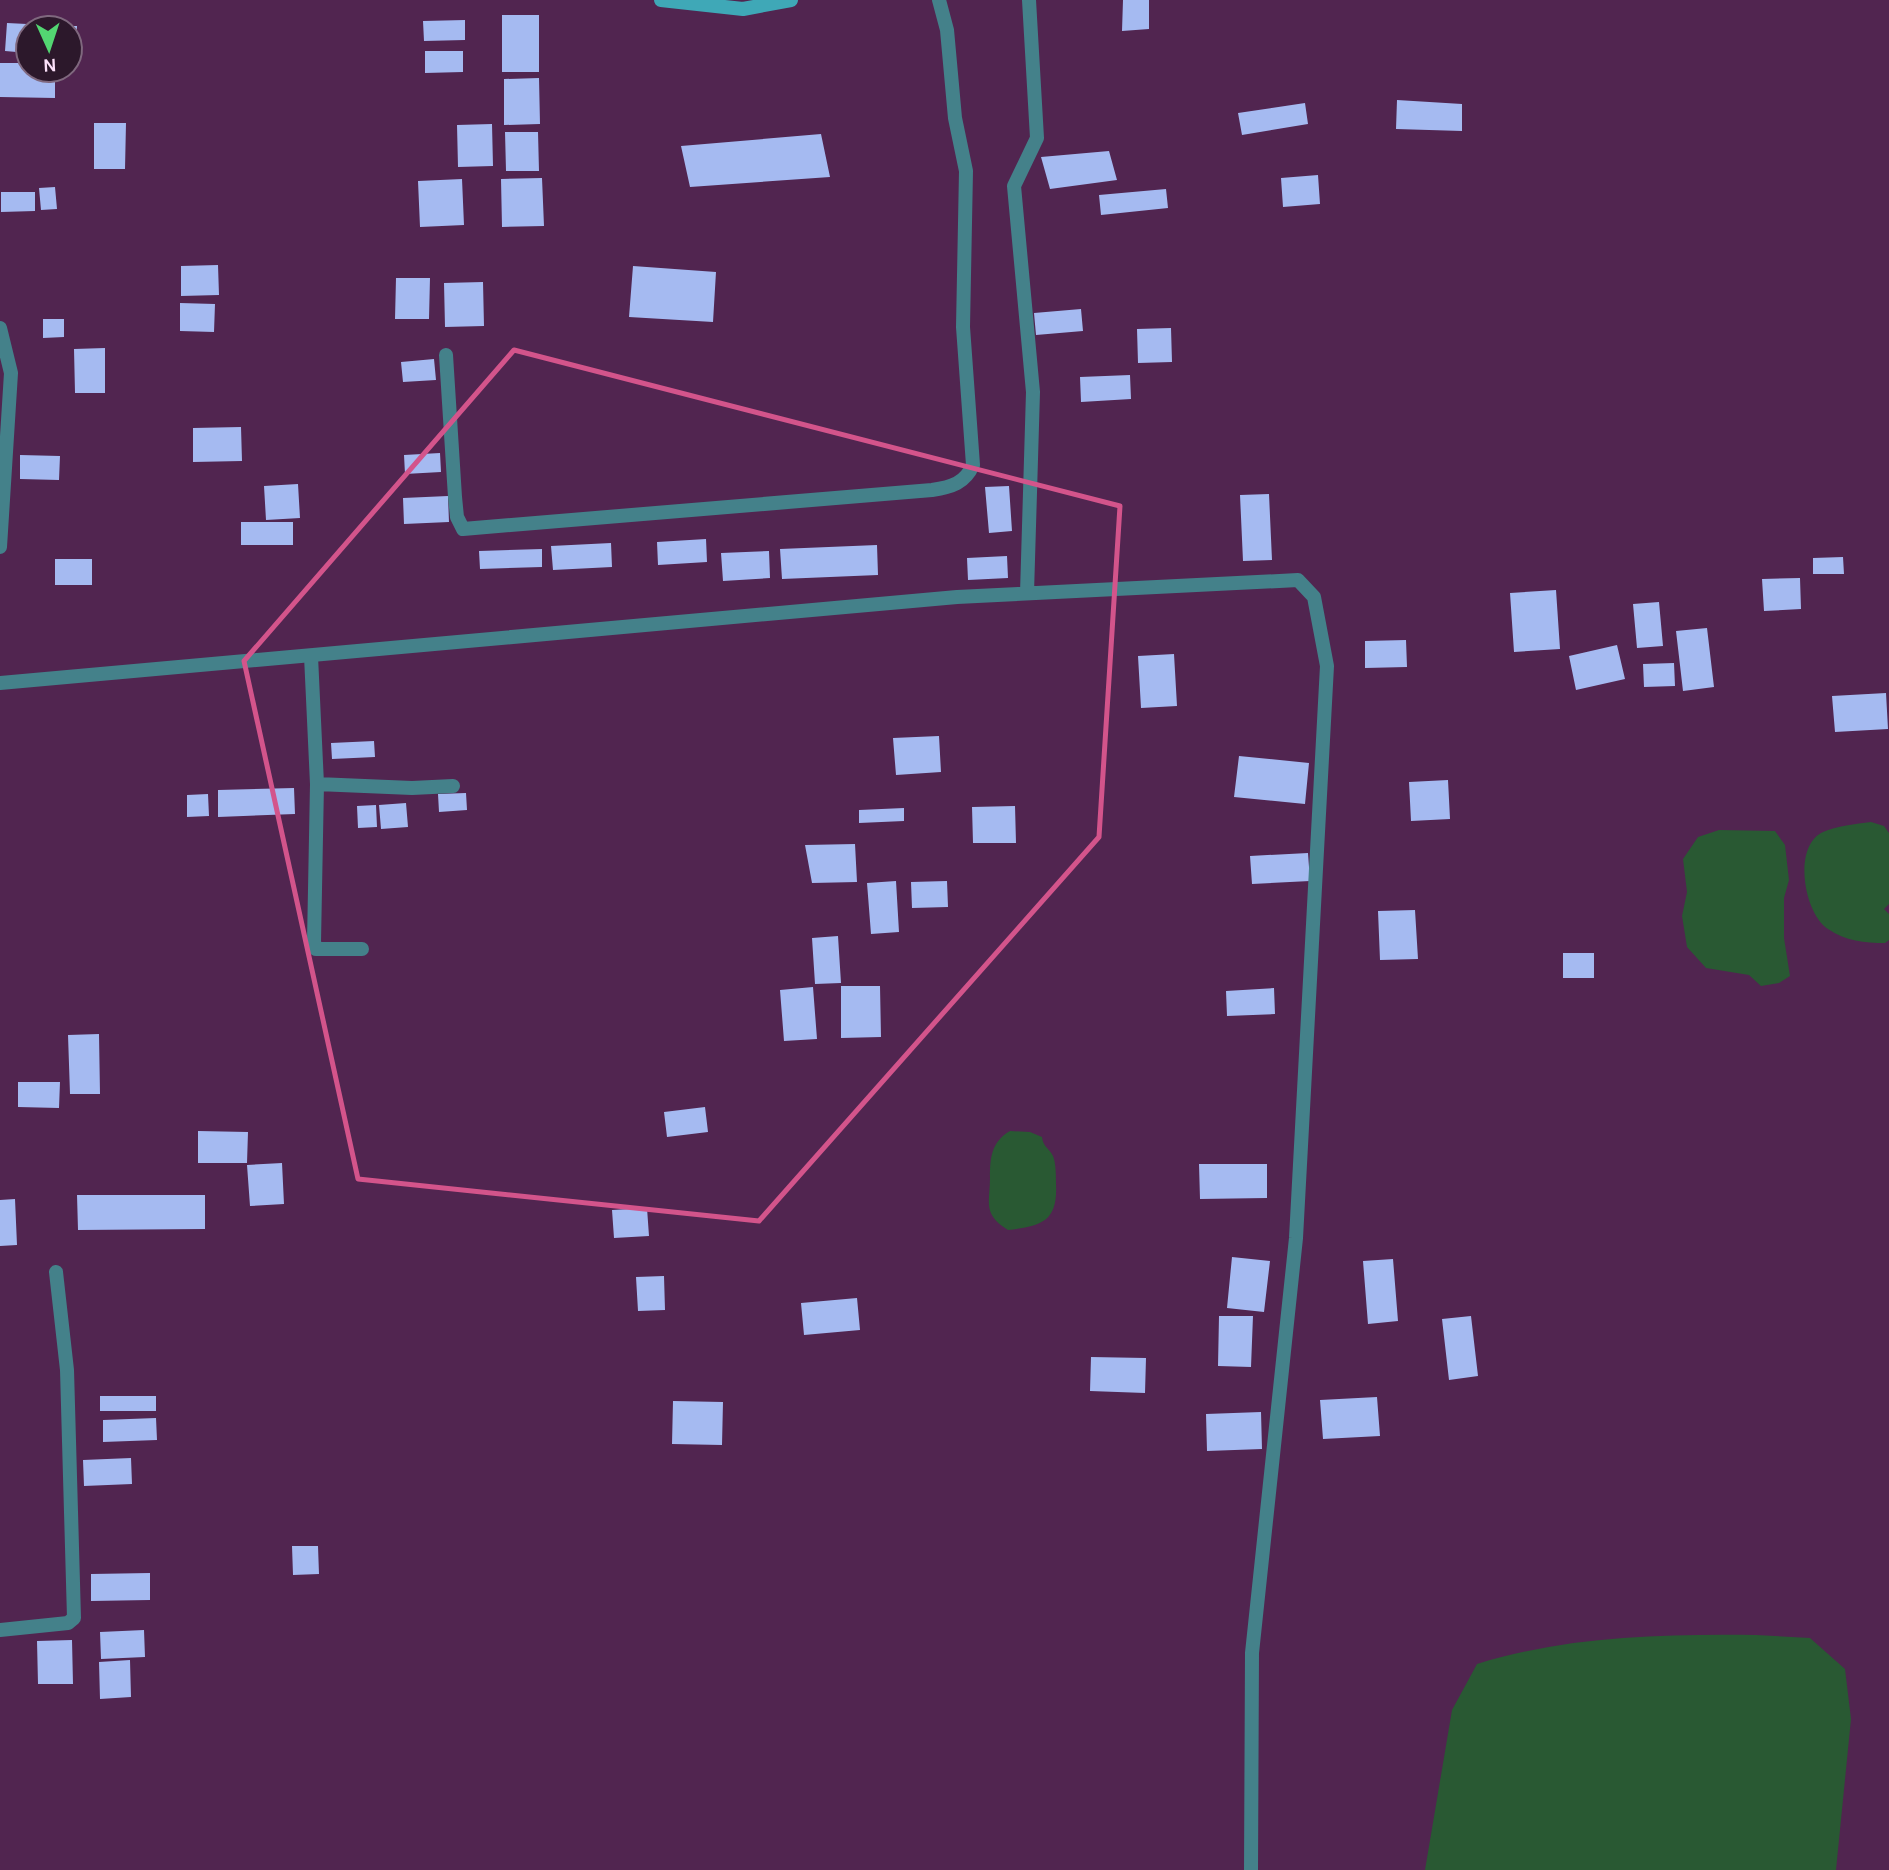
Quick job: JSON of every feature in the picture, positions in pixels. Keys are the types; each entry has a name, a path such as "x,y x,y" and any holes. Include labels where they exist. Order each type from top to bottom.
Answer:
{"street":[{"path":"661,0 743,9 791,0"},
{"path":"446,355 455,497 457,517 463,529 932,491 948,488 967,478 973,465 963,327 966,171 955,118 947,30 939,0"},
{"path":"1027,593 1033,392 1014,186 1037,138 1029,0"},
{"path":"0,328 11,373 0,547"},
{"path":"0,683 1027,593 1298,580 1314,597 1327,666 1296,1238 1252,1653 1251,1870"},
{"path":"311,656 317,784 314,942 316,949 362,949"},
{"path":"317,784 412,788 453,786"},
{"path":"0,1630 68,1623 74,1618 67,1370 56,1272"}],"highlighted area":[{"path":"514,350 1120,506 1099,837 759,1221 358,1179 244,661"}],"shaded area":[{"path":"1871,822 1884,826 1889,833 1889,904 1884,909 1889,914 1889,940 1885,943 1855,940 1828,929 1813,909 1805,880 1807,851 1813,840 1834,828"},
{"path":"1719,830 1775,831 1785,845 1789,880 1784,898 1784,938 1790,976 1779,983 1761,986 1749,975 1706,968 1687,947 1682,916 1687,892 1683,859 1698,837"},
{"path":"1010,1131 1030,1132 1042,1137 1054,1159 1056,1197 1054,1207 1045,1220 1008,1230 994,1218 989,1201 993,1151 999,1140"},
{"path":"1756,1635 1810,1638 1845,1669 1851,1719 1836,1870 1425,1870 1452,1710 1477,1664 1580,1642 1650,1636"}],"building":[{"path":"1123,0 1149,0 1149,29 1122,31"},
{"path":"502,15 539,15 539,72 502,72"},
{"path":"465,20 465,40 424,41 423,21"},
{"path":"7,23 14,23 14,52 5,51"},
{"path":"425,51 463,51 463,72 425,73"},
{"path":"0,63 14,63 14,84 55,84 55,98 0,97"},
{"path":"539,78 540,124 504,125 504,79"},
{"path":"1397,100 1462,104 1462,131 1396,129"},
{"path":"1305,103 1308,124 1242,135 1238,113"},
{"path":"94,123 126,123 125,169 94,169"},
{"path":"492,124 493,166 458,167 457,125"},
{"path":"505,132 538,132 539,171 506,171"},
{"path":"821,134 830,177 690,187 681,146"},
{"path":"1109,151 1117,180 1050,189 1041,157"},
{"path":"1318,175 1320,204 1283,207 1281,178"},
{"path":"542,178 544,226 502,227 501,179"},
{"path":"462,179 464,225 420,227 418,181"},
{"path":"55,187 57,209 41,210 39,188"},
{"path":"1166,189 1168,208 1101,215 1099,195"},
{"path":"1,192 35,192 35,211 1,212"},
{"path":"218,265 219,295 181,296 181,266"},
{"path":"633,266 716,272 713,322 629,317"},
{"path":"396,278 430,278 429,319 395,319"},
{"path":"483,282 484,326 445,327 444,283"},
{"path":"180,303 215,304 214,332 180,331"},
{"path":"1081,309 1083,331 1036,335 1034,313"},
{"path":"43,319 64,319 64,337 43,338"},
{"path":"1171,328 1172,362 1138,363 1137,329"},
{"path":"105,348 105,393 75,393 74,349"},
{"path":"434,359 436,380 403,382 401,362"},
{"path":"1130,375 1131,399 1081,402 1080,377"},
{"path":"241,427 242,461 193,462 193,428"},
{"path":"440,453 441,472 405,474 404,455"},
{"path":"20,455 60,456 59,480 20,479"},
{"path":"298,484 300,518 266,520 264,486"},
{"path":"1009,486 1012,531 989,533 985,487"},
{"path":"1269,494 1272,560 1243,561 1240,495"},
{"path":"448,496 449,522 404,524 403,498"},
{"path":"241,522 293,522 293,545 241,545"},
{"path":"706,539 707,562 658,565 657,542"},
{"path":"611,543 612,567 553,570 551,546"},
{"path":"877,545 878,575 782,579 780,549"},
{"path":"542,549 542,567 480,569 479,551"},
{"path":"769,551 770,578 723,581 721,553"},
{"path":"1007,556 1008,578 968,580 967,558"},
{"path":"1843,557 1844,574 1813,574 1813,558"},
{"path":"55,559 92,559 92,585 55,585"},
{"path":"1800,578 1801,609 1764,611 1762,579"},
{"path":"1556,590 1560,649 1514,652 1510,593"},
{"path":"1659,602 1663,646 1637,648 1633,604"},
{"path":"1707,628 1714,687 1683,691 1676,631"},
{"path":"1406,640 1407,667 1365,668 1365,641"},
{"path":"1617,645 1625,679 1576,690 1569,656"},
{"path":"1174,654 1177,706 1141,708 1138,656"},
{"path":"1674,663 1675,686 1644,687 1643,664"},
{"path":"1886,693 1888,729 1835,732 1832,696"},
{"path":"939,736 941,772 896,775 893,738"},
{"path":"374,741 375,757 332,759 331,743"},
{"path":"1239,756 1309,763 1305,804 1234,797"},
{"path":"1448,780 1450,819 1411,821 1409,782"},
{"path":"294,788 295,814 218,817 218,790"},
{"path":"466,793 467,810 439,812 438,794"},
{"path":"208,794 209,816 187,817 187,795"},
{"path":"406,803 408,827 381,829 379,805"},
{"path":"376,805 377,827 358,828 357,806"},
{"path":"1015,806 1016,843 973,843 972,807"},
{"path":"904,808 904,821 859,823 859,810"},
{"path":"855,844 857,882 812,883 805,845"},
{"path":"1308,853 1310,881 1252,884 1250,856"},
{"path":"896,881 899,932 871,934 867,883"},
{"path":"947,881 948,907 912,908 911,882"},
{"path":"1415,910 1418,959 1380,960 1378,911"},
{"path":"838,936 841,983 815,984 812,938"},
{"path":"1563,953 1594,953 1594,978 1563,978"},
{"path":"841,986 880,986 881,1037 841,1038"},
{"path":"813,987 817,1039 784,1041 780,990"},
{"path":"1274,988 1275,1014 1227,1016 1226,991"},
{"path":"99,1034 100,1094 70,1094 68,1035"},
{"path":"18,1082 60,1082 59,1108 18,1107"},
{"path":"705,1107 708,1132 667,1137 664,1112"},
{"path":"198,1131 248,1132 247,1163 198,1163"},
{"path":"282,1163 284,1204 250,1206 247,1165"},
{"path":"1199,1164 1267,1164 1267,1198 1200,1199"},
{"path":"77,1195 205,1195 205,1229 78,1230"},
{"path":"15,1199 17,1245 0,1246 0,1200"},
{"path":"647,1208 649,1236 614,1238 612,1210"},
{"path":"1232,1257 1270,1261 1264,1312 1227,1308"},
{"path":"1393,1259 1398,1321 1368,1324 1363,1261"},
{"path":"664,1276 665,1310 638,1311 636,1277"},
{"path":"857,1298 860,1330 804,1335 801,1303"},
{"path":"1219,1316 1253,1316 1251,1367 1218,1366"},
{"path":"1471,1316 1478,1376 1449,1380 1442,1319"},
{"path":"1091,1357 1146,1358 1145,1393 1090,1391"},
{"path":"100,1396 156,1396 156,1411 100,1411"},
{"path":"1377,1397 1380,1436 1323,1439 1320,1400"},
{"path":"673,1401 723,1402 722,1445 672,1444"},
{"path":"1261,1412 1262,1449 1207,1451 1206,1414"},
{"path":"156,1418 157,1440 103,1442 103,1420"},
{"path":"131,1458 132,1484 84,1486 83,1460"},
{"path":"292,1546 318,1546 319,1574 293,1575"},
{"path":"150,1573 150,1600 91,1601 91,1574"},
{"path":"144,1630 145,1657 101,1659 100,1632"},
{"path":"72,1640 73,1684 38,1684 37,1641"},
{"path":"130,1660 131,1697 100,1699 99,1662"}]}
